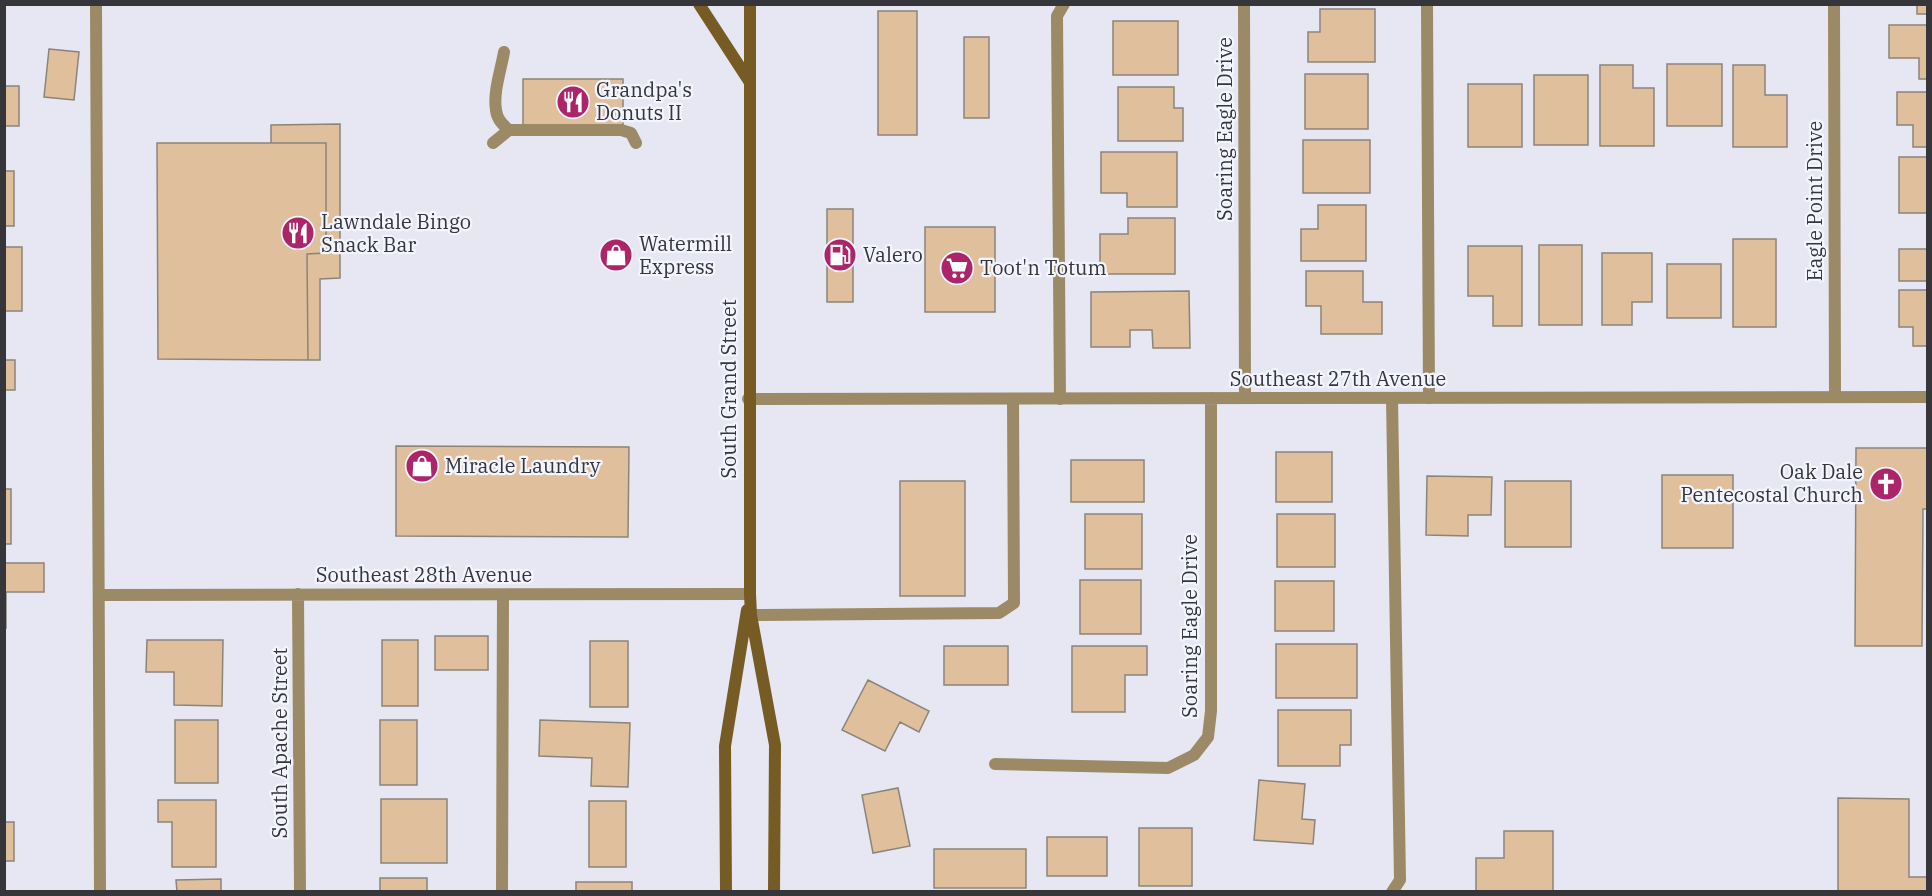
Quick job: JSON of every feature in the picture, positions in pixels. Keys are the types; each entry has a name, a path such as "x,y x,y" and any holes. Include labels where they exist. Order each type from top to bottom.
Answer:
{"main road":[{"path":"699,4 750,81"},
{"name":"South Grand Street","path":"750,4 748,399 750,594 751,615 775,746 774,891"},
{"name":"South Grand Street","path":"726,891 725,746 750,594"}],"street":[{"path":"96,4 100,891"},
{"path":"1060,399 1057,16 1064,4"},
{"name":"Soaring Eagle Drive","path":"1244,4 1245,398"},
{"path":"1427,4 1429,398"},
{"name":"Eagle Point Drive","path":"1834,4 1835,397"},
{"path":"504,52 495,110 500,123 508,130"},
{"path":"493,143 508,130 621,130 631,133 636,143"},
{"name":"Southeast 27th Avenue","path":"748,399 1928,397"},
{"name":"Soaring Eagle Drive","path":"995,764 1168,768 1194,755 1208,737 1211,711 1211,398"},
{"path":"1392,398 1400,880 1392,891"},
{"path":"751,615 999,613 1014,603 1013,399"},
{"name":"South Apache Street","path":"298,594 300,891"},
{"name":"Southeast 28th Avenue","path":"99,595 750,594"},
{"path":"502,891 503,595"}],"building":[{"path":"1917,4 1928,4 1928,14 1917,14"},
{"path":"1320,9 1375,9 1375,62 1308,62 1308,32 1320,32"},
{"path":"878,11 917,11 917,135 878,135"},
{"path":"1113,21 1178,21 1178,75 1113,75"},
{"path":"1889,25 1928,25 1928,79 1919,79 1919,58 1889,58"},
{"path":"964,37 989,37 989,118 964,118"},
{"path":"49,49 79,52 74,100 44,97"},
{"path":"1667,64 1722,64 1722,126 1667,126"},
{"path":"1600,65 1633,65 1633,88 1654,88 1654,146 1600,146"},
{"path":"1733,65 1765,65 1765,95 1787,95 1787,147 1733,147"},
{"path":"1305,74 1368,74 1368,129 1305,129"},
{"path":"1534,75 1588,75 1588,145 1534,145"},
{"path":"523,79 623,79 623,125 523,125"},
{"path":"1468,84 1522,84 1522,147 1468,147"},
{"path":"4,86 19,86 19,126 4,126"},
{"path":"1118,87 1174,87 1174,108 1183,108 1183,141 1118,141"},
{"path":"1897,92 1928,92 1928,147 1913,147 1913,125 1897,125"},
{"path":"340,124 340,278 320,279 320,360 308,360 307,254 326,253 326,143 271,143 271,125"},
{"path":"1303,140 1370,140 1370,193 1303,193"},
{"path":"157,143 326,143 326,253 307,254 308,360 158,359"},
{"path":"1101,152 1177,152 1177,207 1127,207 1127,193 1101,193"},
{"path":"1899,157 1928,157 1928,213 1899,213"},
{"path":"4,171 14,171 14,226 4,226"},
{"path":"1318,205 1366,205 1366,261 1301,261 1301,229 1318,229"},
{"name":"Valero","path":"827,209 853,209 853,302 827,302"},
{"path":"1128,218 1175,218 1175,274 1100,274 1100,234 1128,234"},
{"path":"1927,224 1928,281 1899,281 1899,249 1927,249"},
{"path":"925,227 995,227 995,312 925,312"},
{"path":"1733,239 1776,239 1776,327 1733,327"},
{"path":"1539,245 1582,245 1582,325 1539,325"},
{"name":"Watermill Express","path":"626,246 626,264 607,264 607,247"},
{"path":"1468,246 1522,246 1522,326 1493,326 1493,296 1468,296"},
{"path":"4,247 22,247 22,311 4,311"},
{"path":"1602,253 1652,253 1652,302 1632,302 1632,325 1602,325"},
{"path":"1667,264 1721,264 1721,318 1667,318"},
{"path":"1306,271 1363,271 1363,302 1382,302 1382,334 1321,334 1321,306 1306,306"},
{"path":"1899,290 1928,290 1928,346 1913,346 1913,327 1899,327"},
{"path":"1189,291 1190,348 1153,348 1152,330 1130,330 1130,347 1091,347 1091,292"},
{"path":"4,360 15,360 15,390 4,390"},
{"path":"396,446 629,447 628,537 396,536"},
{"path":"1856,448 1928,448 1928,509 1923,509 1922,646 1855,646"},
{"path":"1276,452 1332,452 1332,502 1276,502"},
{"path":"1071,460 1144,460 1144,502 1071,502"},
{"path":"1662,475 1733,475 1733,548 1662,548"},
{"path":"1427,476 1492,477 1491,515 1468,515 1468,536 1426,535"},
{"path":"900,481 965,481 965,596 900,596"},
{"path":"1505,481 1571,481 1571,547 1505,547"},
{"path":"4,489 11,489 11,544 4,544"},
{"path":"1085,514 1142,514 1142,569 1085,569"},
{"path":"1277,514 1335,514 1335,567 1277,567"},
{"path":"4,563 44,563 44,592 6,592 6,629"},
{"path":"1080,580 1141,580 1141,634 1080,634"},
{"path":"1275,581 1334,581 1334,631 1275,631"},
{"path":"435,636 488,636 488,670 435,670"},
{"path":"147,640 223,640 222,706 174,705 174,672 146,672"},
{"path":"382,640 418,640 418,706 382,706"},
{"path":"590,641 628,641 628,707 590,707"},
{"path":"1276,644 1357,644 1357,698 1276,698"},
{"path":"944,646 1008,646 1008,685 944,685"},
{"path":"1072,646 1147,646 1147,675 1125,675 1125,712 1072,712"},
{"path":"868,680 929,711 919,732 900,722 885,751 842,730"},
{"path":"1278,710 1351,710 1351,745 1340,745 1340,766 1278,766"},
{"path":"175,720 218,720 218,783 175,783"},
{"path":"380,720 417,720 417,785 380,785"},
{"path":"540,720 630,723 628,787 591,786 592,758 539,756"},
{"path":"1259,780 1305,784 1302,819 1315,820 1313,844 1254,840"},
{"path":"898,788 910,846 873,853 862,795"},
{"path":"1838,798 1909,799 1909,877 1928,877 1928,892 1838,892"},
{"path":"381,799 447,799 447,863 381,863"},
{"path":"158,800 216,800 216,867 172,867 172,822 158,822"},
{"path":"589,801 626,801 626,867 589,867"},
{"path":"4,822 14,822 14,861 4,861"},
{"path":"1139,828 1192,828 1192,886 1139,886"},
{"path":"1504,831 1553,831 1553,892 1476,892 1476,858 1504,858"},
{"path":"1047,837 1107,837 1107,876 1047,876"},
{"path":"934,849 1026,849 1026,888 934,888"},
{"path":"380,878 427,878 427,892 380,892"},
{"path":"221,879 221,892 177,892 176,880"},
{"path":"576,882 632,882 632,892 576,892"}],"place":[{"name":"Grandpa's Donuts II","path":"573,102"},
{"name":"Lawndale Bingo Snack Bar","path":"298,233"},
{"name":"Watermill Express","path":"616,255"},
{"name":"Valero","path":"840,255"},
{"name":"Toot'n Totum","path":"957,268"},
{"name":"Miracle Laundry","path":"422,466"},
{"name":"Oak Dale Pentecostal Church","path":"1886,484"}]}
